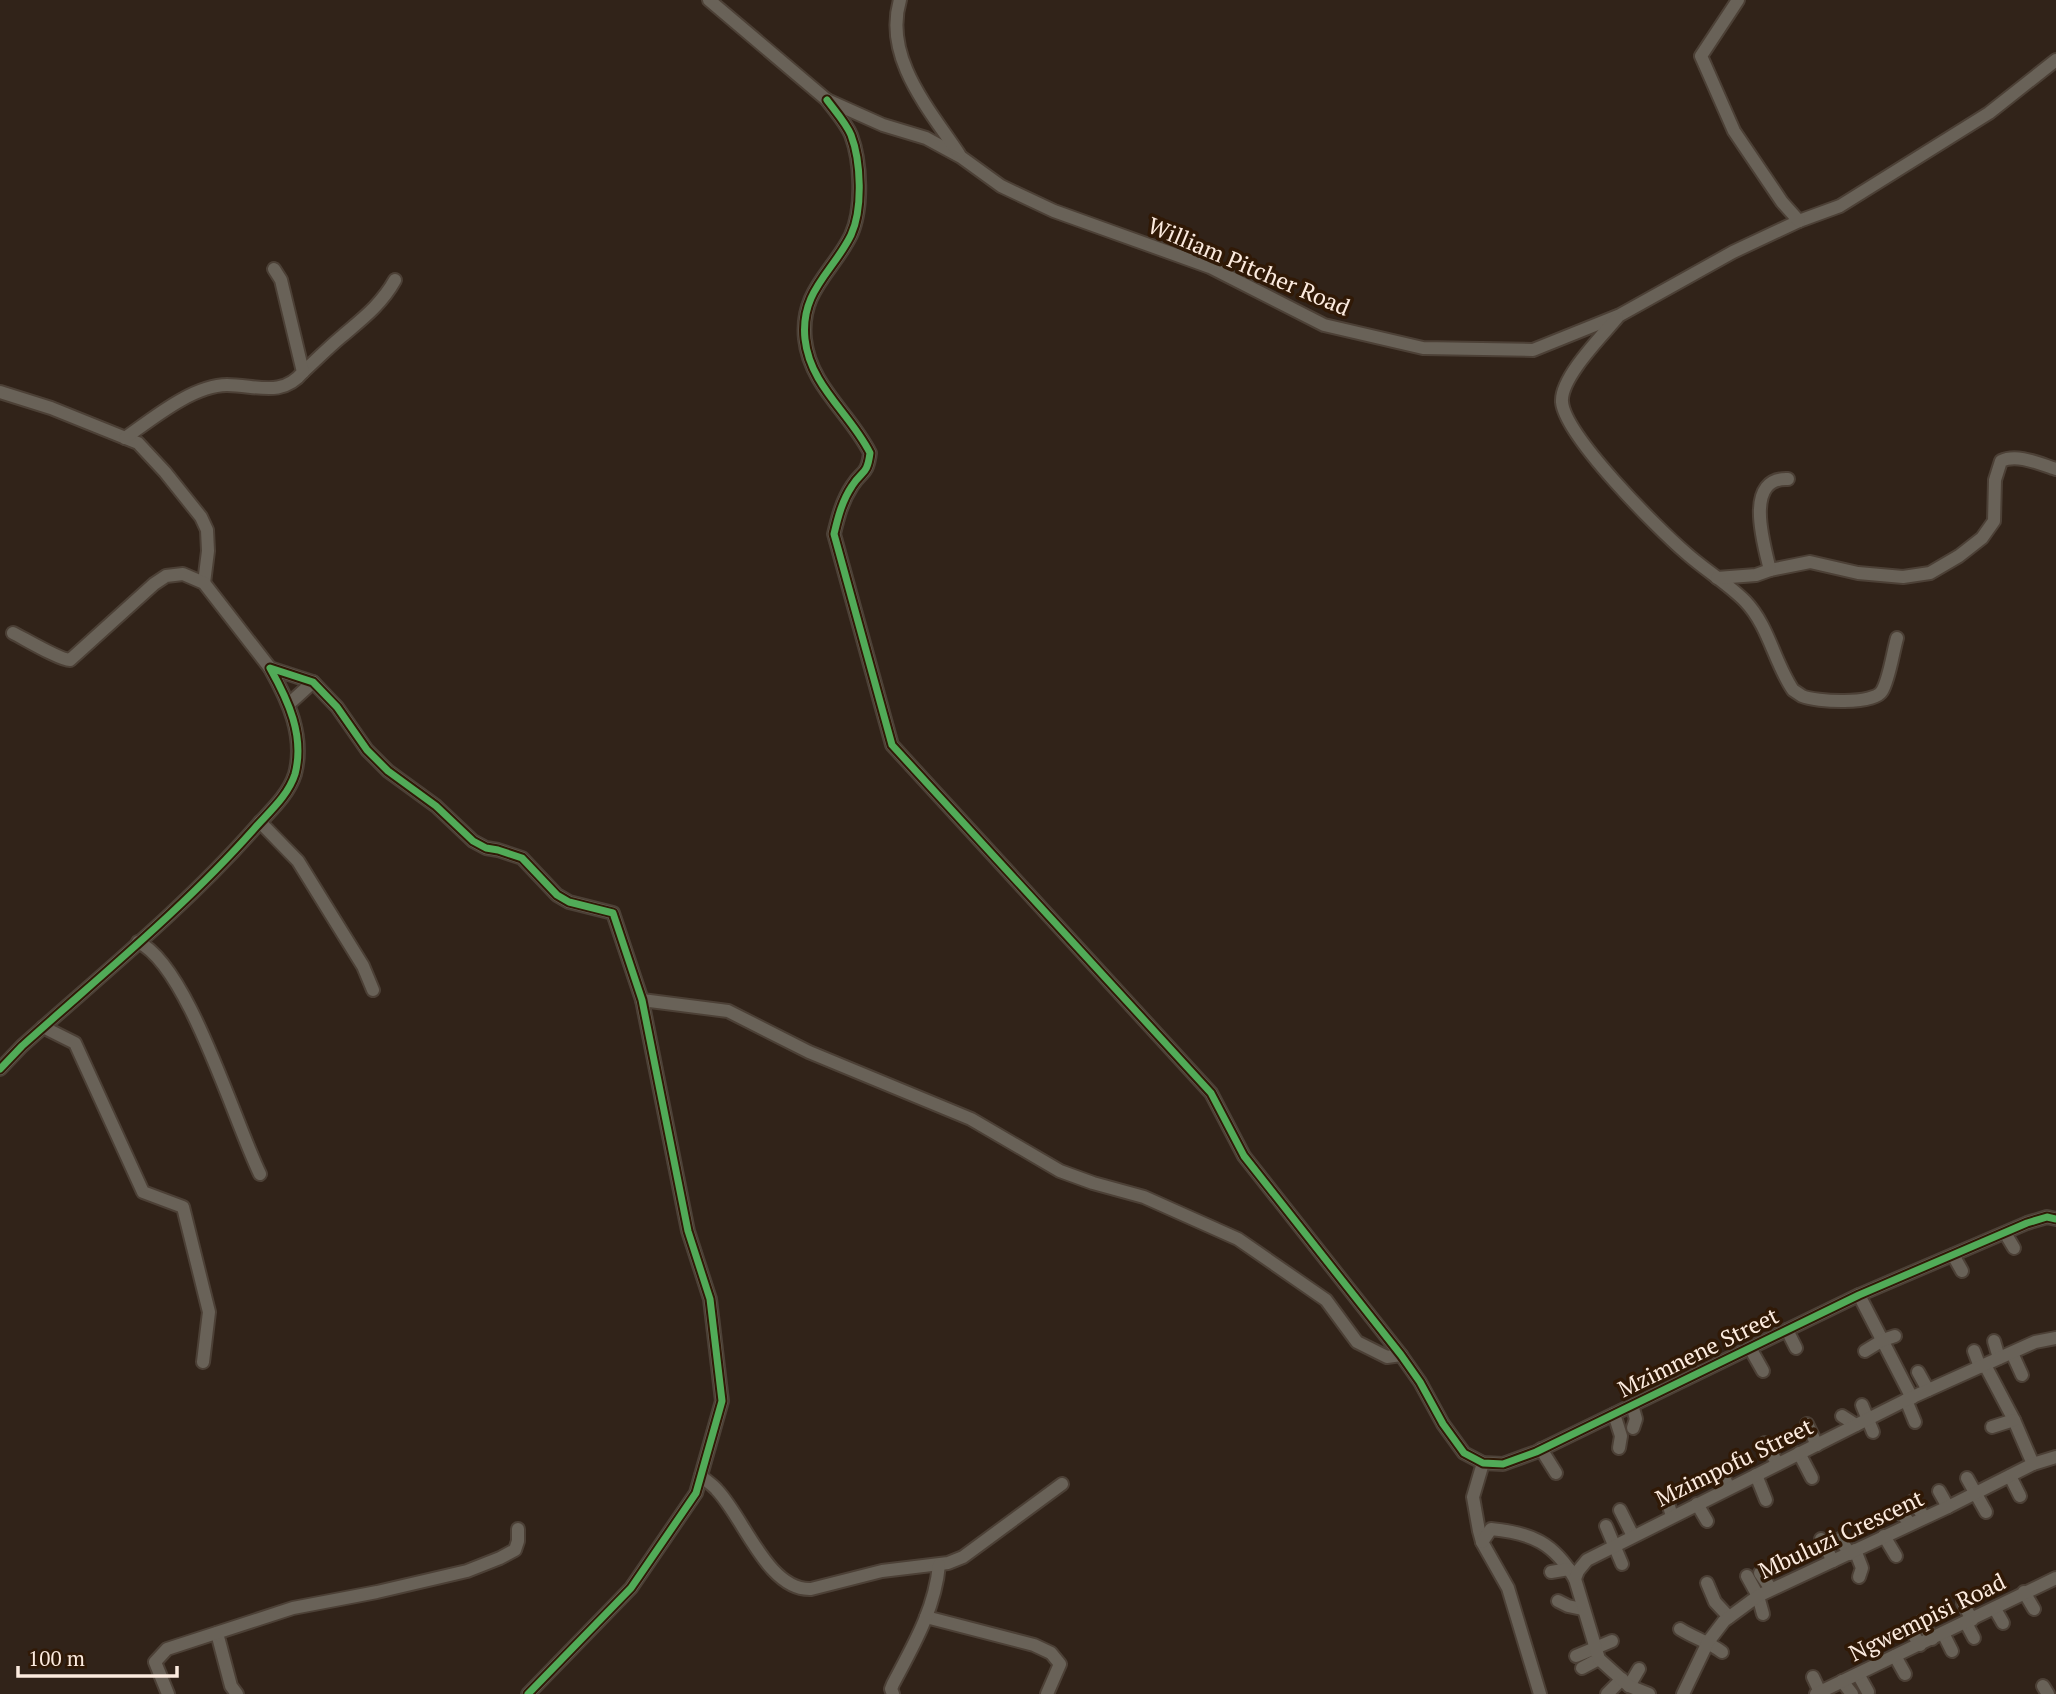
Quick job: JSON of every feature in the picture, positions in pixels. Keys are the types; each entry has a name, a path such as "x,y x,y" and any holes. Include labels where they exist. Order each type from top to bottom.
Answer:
{"street":[{"name":"William Pitcher Road","path":"709,0 827,100 883,125 926,138 961,157 1001,186 1054,211 1210,267 1324,325 1423,348 1533,350 1620,315 1733,252 1799,221 1840,206 1989,113 2056,60"},
{"path":"900,0 897,11 897,45 916,91 961,157"},
{"path":"1738,0 1701,56 1734,131 1782,202 1799,221"},
{"path":"827,100 850,133 858,159 857,208 851,234 818,283 806,308 805,338 812,370 862,437 870,453 863,475 853,484 842,505 834,534 892,745 1211,1093 1244,1156 1401,1355 1464,1453 1483,1463 1473,1497 1482,1542 1508,1588 1540,1694"},
{"path":"274,269 281,280 303,372"},
{"path":"125,438 160,413 215,386 288,386 370,314 387,296 395,280"},
{"path":"1620,315 1568,381 1562,401 1565,413 1575,431 1617,482 1685,553 1744,600 1758,618 1793,690 1802,696 1860,701 1881,694 1897,638"},
{"path":"0,392 51,408 138,443 201,517 207,530 208,551 204,583"},
{"path":"1717,578 1756,575 1810,562 1858,573 1903,577 1930,573 1982,538 1994,521 1995,480 2001,461 2017,458 2056,469"},
{"path":"1770,570 1760,518 1760,501 1770,482 1788,479"},
{"path":"0,1069 43,1027 216,873 285,795 295,775 298,743 290,703 270,668 204,583 183,574 166,576 153,584 70,660 64,660 48,649 13,633"},
{"path":"270,668 313,682 337,707 367,750 388,771 436,806 473,841 486,848 522,858 557,895 569,902 613,913 642,1000 688,1231 710,1299 722,1401 696,1493 631,1588 528,1694"},
{"path":"290,703 313,682"},
{"path":"260,822 298,861 363,966 373,990"},
{"path":"138,942 156,954 192,1014 260,1174"},
{"path":"642,1000 728,1011 808,1052 971,1119 1060,1171 1144,1198 1238,1239 1326,1300 1357,1342 1387,1357 1401,1355"},
{"path":"43,1027 75,1043 143,1192 183,1207 209,1312 202,1362"},
{"name":"Mzimnene Street","path":"1483,1463 1503,1464 1541,1449 1859,1295 1953,1255 2015,1233 2047,1217 2056,1219"},
{"path":"2014,1248 2015,1233"},
{"path":"1953,1255 1962,1271"},
{"path":"1859,1295 1889,1338 1915,1422"},
{"path":"1787,1330 1796,1348"},
{"path":"1865,1351 1889,1338"},
{"name":"Mzimpofu Street","path":"1572,1574 1587,1560 1614,1545 1861,1422 2035,1342 2056,1338"},
{"path":"1994,1341 1999,1358"},
{"path":"1750,1348 1763,1371"},
{"path":"1974,1351 2014,1420 2026,1433 2033,1464"},
{"path":"2012,1353 2022,1375"},
{"path":"1918,1372 1928,1390"},
{"path":"1632,1405 1636,1419 1633,1428"},
{"path":"1861,1422 1863,1405"},
{"path":"1614,1414 1621,1436 1619,1448"},
{"path":"1842,1416 1861,1422 1873,1432"},
{"path":"1992,1427 2014,1420"},
{"path":"1807,1424 1817,1445"},
{"path":"1765,1443 1777,1464"},
{"path":"1541,1449 1556,1473"},
{"path":"1799,1454 1812,1478"},
{"name":"Mbuluzi Crescent","path":"1683,1694 1708,1642 1729,1617 1758,1597 2033,1464 2056,1457"},
{"path":"1721,1472 1729,1488"},
{"path":"1756,1475 1766,1500"},
{"path":"701,1476 724,1499 775,1573 801,1590 882,1571 939,1565 963,1557 1062,1484"},
{"path":"2010,1476 2020,1496"},
{"path":"1966,1478 1986,1512"},
{"path":"1939,1491 1948,1507"},
{"path":"1667,1500 1672,1516"},
{"path":"1913,1501 1924,1517"},
{"path":"1697,1504 1707,1521"},
{"path":"1620,1510 1633,1536"},
{"path":"1899,1511 1910,1523"},
{"path":"1606,1526 1622,1564"},
{"path":"168,1694 155,1662 167,1649 293,1608 467,1571 515,1550 518,1529"},
{"path":"1482,1542 1491,1530 1516,1532 1539,1540 1553,1550 1584,1591 1583,1609 1597,1653 1625,1682 1649,1694"},
{"path":"1884,1536 1896,1556"},
{"path":"1821,1539 1833,1561"},
{"path":"1840,1539 1853,1552 1862,1567 1859,1577"},
{"path":"893,1694 891,1689 934,1596 939,1565"},
{"path":"1551,1572 1572,1574"},
{"path":"1760,1573 1771,1589"},
{"path":"1747,1576 1763,1614"},
{"name":"Ngwempisi Road","path":"1818,1693 1858,1674 1878,1670 1895,1657 2056,1578"},
{"path":"1707,1583 1715,1602 1729,1617"},
{"path":"2024,1592 2034,1609"},
{"path":"1558,1601 1583,1609"},
{"path":"1963,1603 1974,1638"},
{"path":"1995,1609 2003,1622"},
{"path":"926,1617 1034,1645 1051,1653 1060,1664 1047,1694"},
{"path":"1922,1621 1932,1639"},
{"path":"1680,1629 1722,1652"},
{"path":"1912,1632 1932,1639 1952,1651"},
{"path":"217,1633 231,1686 237,1694"},
{"path":"1579,1662 1612,1642"},
{"path":"1895,1657 1905,1674"},
{"path":"1607,1694 1639,1670"},
{"path":"1858,1674 1868,1692"},
{"path":"1813,1678 1818,1693"},
{"path":"1842,1681 1852,1694"}],"cycle path":[{"path":"827,100 851,135 859,171 859,199 851,235 813,295 805,322 805,339 814,371 870,453 866,469 846,497 834,534 892,745 1211,1093 1244,1156 1401,1355 1464,1453 1483,1463 1503,1464 1536,1452 1859,1295 2027,1223 2047,1217 2056,1219"},
{"path":"0,1069 199,886 283,797 295,774 298,746 293,719 270,668 313,682 337,707 367,750 388,771 436,806 473,841 486,848 522,858 557,895 569,902 613,913 642,1000 688,1231 710,1299 722,1401 696,1493 631,1588 528,1694"}]}
